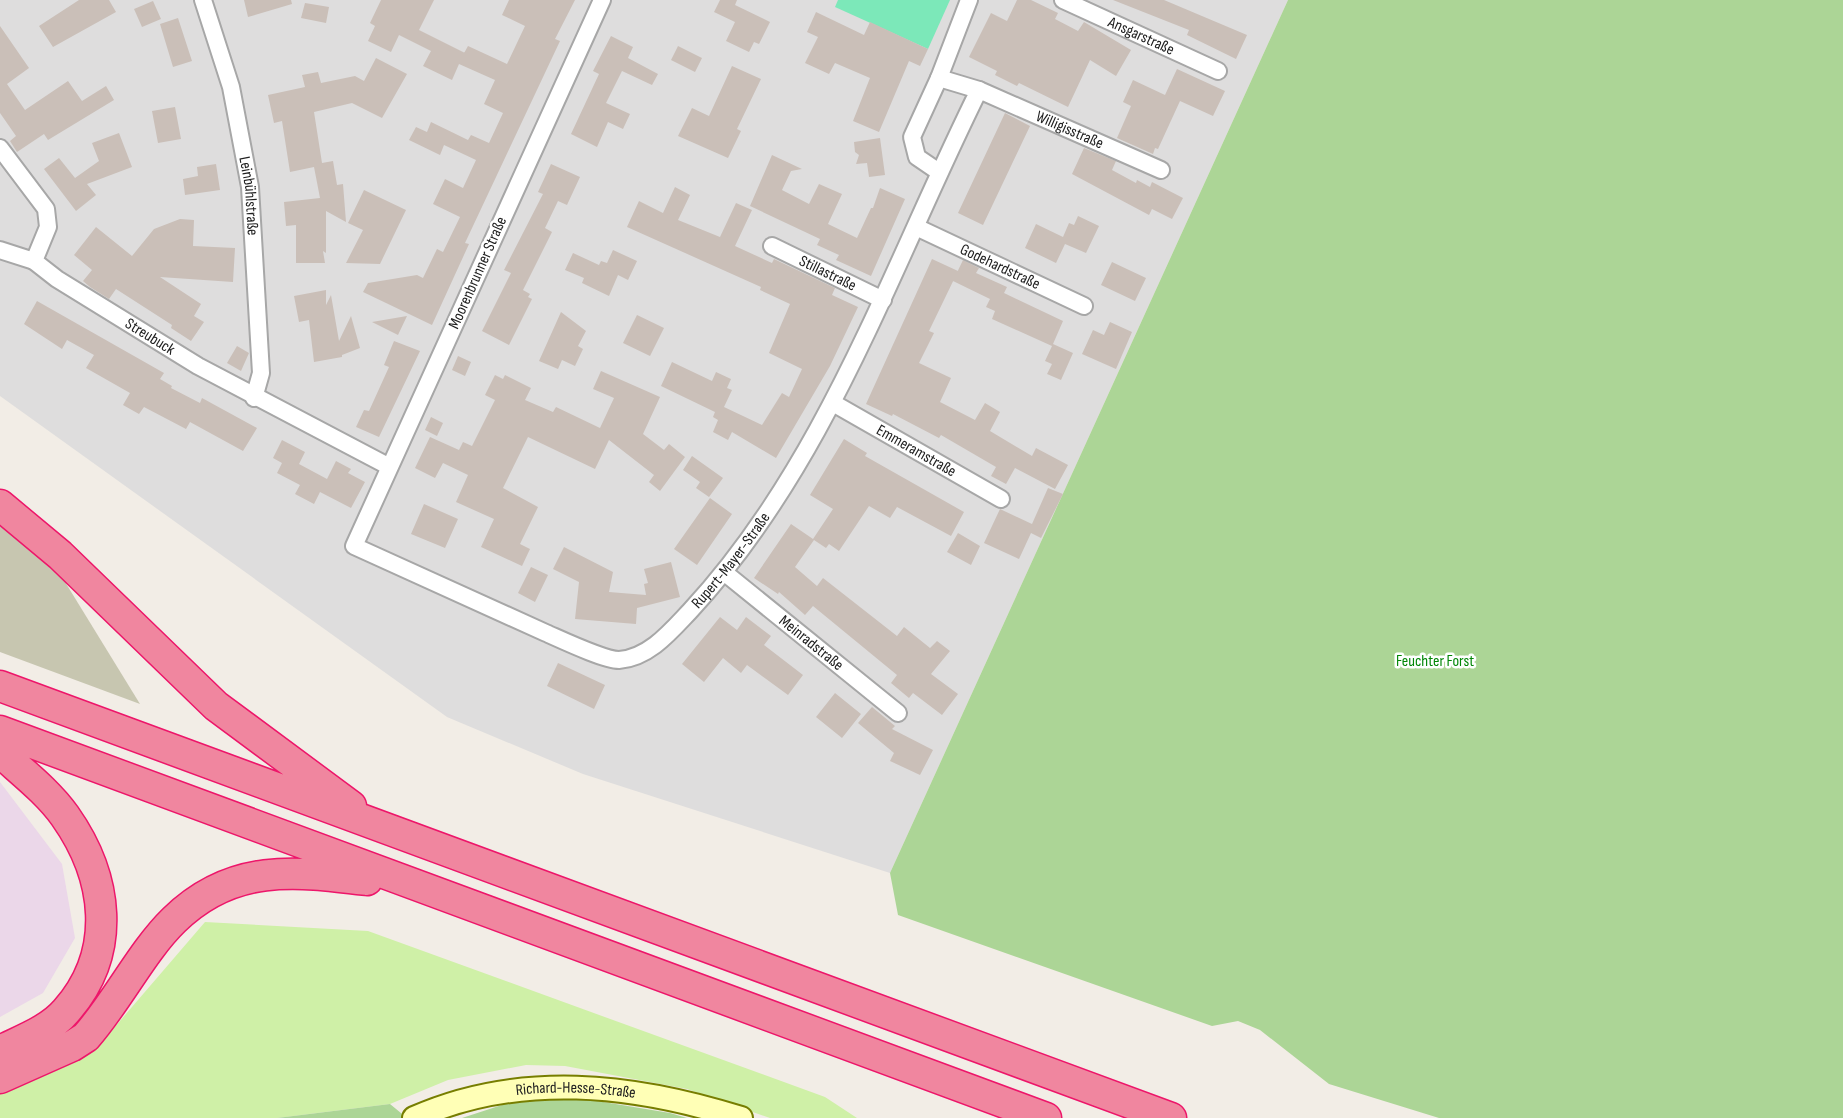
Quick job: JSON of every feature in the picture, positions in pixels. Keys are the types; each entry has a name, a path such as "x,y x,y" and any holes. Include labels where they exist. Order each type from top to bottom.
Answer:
{"highway":[{"path":"0,505 60,555 216,706 377,826"},
{"path":"0,686 1171,1118"},
{"path":"0,731 1046,1118"},
{"path":"0,752 46,794 65,816 81,843 101,896 100,946 93,966 66,1012 33,1035 0,1051"},
{"path":"0,1078 72,1046 86,1037 174,920 218,890 240,880 267,874 300,872 415,885"}],"street":[{"name":"Leinbühlstraße","path":"204,0 231,87 250,187 261,373 254,398"},
{"name":"Moorenbrunner Straße","path":"354,546 388,466 448,340 602,0"},
{"path":"939,172 917,157 912,137 939,78 969,0"},
{"name":"Ansgarstraße","path":"1063,0 1218,71"},
{"path":"939,78 980,90"},
{"name":"Willigisstraße","path":"980,90 1161,170"},
{"name":"Rupert-Mayer-Straße","path":"354,546 576,646 618,660 641,655 667,636 725,573 777,497 832,403 883,300 939,172 980,90"},
{"path":"0,148 45,209 48,227 34,261"},
{"name":"Godehardstraße","path":"916,227 1084,306"},
{"name":"Stillastraße","path":"772,246 883,300"},
{"name":"Streubuck","path":"0,250 34,261 67,286 254,398 388,466"},
{"name":"Emmeramstraße","path":"832,403 1001,499"},
{"name":"Meinradstraße","path":"725,573 898,713"},
{"name":"Richard-Hesse-Straße","path":"414,1118 448,1104 497,1092 564,1086 652,1095 741,1118"}],"shaded area":[{"path":"0,0 1288,0 890,873 583,774 447,717 0,396"},
{"path":"0,526 54,564 140,704 0,652"},
{"path":"0,782 62,864 75,938 43,993 0,1017"}],"green space":[{"path":"838,0 950,0 928,49 835,7"},
{"name":"Feuchter Forst","path":"1288,0 1843,0 1843,1118 1439,1118 1329,1084 1260,1030 1238,1021 1212,1026 898,915 890,873"},
{"path":"205,922 368,931 825,1097 857,1118 770,1118 687,1089 565,1066 526,1065 448,1080 390,1104 277,1118 0,1118 0,1084 95,1050"},
{"path":"567,1096 670,1113 687,1118 462,1118 508,1103"},
{"path":"390,1104 407,1118 277,1118"}],"building":[{"path":"79,0 109,0 116,12 53,47 39,26"},
{"path":"244,0 291,0 292,4 248,17"},
{"path":"381,0 434,0 419,30 464,53 468,46 507,64 525,26 502,15 509,0 575,0 555,39 560,41 465,243 469,244 432,325 363,292 368,283 417,275 423,278 437,249 443,252 460,217 433,204 445,179 463,188 476,160 444,145 440,155 409,140 416,127 427,132 431,122 468,140 471,135 489,143 503,113 484,104 495,80 459,64 452,80 423,66 431,51 399,35 391,52 368,41 375,26 370,23"},
{"path":"720,0 737,0 735,5 770,22 759,44 754,42 749,52 726,41 735,22 714,12"},
{"path":"1017,0 1031,0 1058,13 1055,19 1078,31 1084,22 1131,50 1116,76 1090,60 1068,107 1019,83 1017,86 995,75 997,71 969,57 991,13 1007,21"},
{"path":"1113,0 1164,0 1247,35 1236,59 1187,35 1189,30"},
{"path":"153,1 161,19 142,27 134,9"},
{"path":"305,3 329,7 326,23 301,18"},
{"path":"816,12 864,35 870,22 928,49 920,66 909,61 879,132 853,121 870,78 835,63 829,74 805,63 818,37 807,32"},
{"path":"178,18 192,61 173,67 160,24"},
{"path":"0,26 29,68 7,84 25,110 68,81 82,101 106,86 114,100 48,140 44,134 17,152 10,141 16,136 0,113"},
{"path":"611,36 633,47 628,58 658,74 652,85 622,71 606,103 630,114 623,129 608,122 597,147 571,134 599,74 593,71"},
{"path":"678,46 702,58 695,72 671,60"},
{"path":"376,58 407,74 382,118 352,103 314,112 322,163 333,161 337,185 343,184 346,222 326,211 326,253 323,251 325,263 296,263 296,225 286,226 284,202 320,198 314,167 290,172 282,121 274,123 268,95 305,87 302,75 318,72 321,83 355,76 364,81"},
{"path":"732,66 761,79 737,129 741,131 728,158 678,136 692,108 709,116"},
{"path":"1177,69 1225,91 1213,116 1180,101 1158,149 1155,148 1153,154 1117,138 1131,106 1123,102 1133,80 1165,95"},
{"path":"175,107 181,139 158,143 152,111"},
{"path":"1005,113 1030,126 983,225 958,213"},
{"path":"119,133 132,167 87,184 96,195 76,211 44,169 59,158 75,178 99,161 92,143"},
{"path":"880,138 885,175 869,177 867,163 856,164 859,155 855,152 854,142"},
{"path":"1084,148 1116,161 1112,170 1136,183 1137,180 1150,187 1152,182 1183,198 1172,219 1152,209 1149,215 1072,174"},
{"path":"772,155 802,169 791,171 782,190 809,204 819,184 842,194 828,224 857,238 873,208 880,188 905,199 871,276 836,260 839,255 817,245 820,239 750,206"},
{"path":"216,164 220,190 185,195 183,179 198,176 197,167"},
{"path":"551,164 580,177 567,205 558,201 545,228 552,232 523,290 530,294 528,297 532,299 509,345 482,331 511,273 504,270 543,194 538,192"},
{"path":"675,187 690,195 678,220 720,237 736,203 752,210 735,246 772,263 774,259 835,288 832,295 858,307 830,366 776,458 732,432 728,440 713,432 718,420 713,417 715,412 661,386 672,362 712,381 716,372 731,379 727,388 732,390 724,407 762,425 782,393 789,397 802,369 769,353 790,304 760,290 761,287 627,227 639,201 663,213"},
{"path":"364,190 406,210 380,264 346,263 363,230 348,223"},
{"path":"1078,216 1099,226 1086,253 1065,244 1056,263 1025,248 1036,224 1063,237 1069,223 1074,225"},
{"path":"180,219 194,220 193,246 235,248 233,282 160,277 201,304 194,316 204,322 191,341 171,328 172,325 116,289 109,299 90,287 83,281 92,270 74,255 96,227 132,256 154,229"},
{"path":"613,250 637,261 628,280 618,275 609,296 582,283 584,278 565,270 573,253 599,265 601,261 607,263"},
{"path":"932,259 958,271 929,331 934,333 919,363 951,378 940,402 975,420 985,403 1000,412 990,431 1032,456 1036,448 1068,465 1055,489 1015,468 1006,484 991,476 996,467 941,435 939,438 893,414 892,416 866,404"},
{"path":"963,260 979,268 976,273 1007,287 1004,293 1063,321 1053,344 1073,353 1061,380 1047,374 1052,364 1045,361 1052,346 992,319 995,311 986,307 990,299 953,281"},
{"path":"1112,262 1146,278 1135,301 1101,285"},
{"path":"326,290 326,305 331,295 339,341 351,316 360,348 342,357 314,362 309,320 299,322 294,296"},
{"path":"37,301 164,373 160,379 172,386 171,388 200,403 202,398 257,428 243,451 190,422 186,429 144,407 139,414 123,405 130,393 86,368 94,355 67,340 62,349 24,324"},
{"path":"561,312 586,331 578,346 583,349 575,366 562,360 558,369 539,361"},
{"path":"637,315 664,328 650,356 623,343"},
{"path":"407,316 398,335 372,322"},
{"path":"1110,322 1132,332 1116,369 1082,354 1093,330 1104,335"},
{"path":"394,341 420,351 379,437 356,427 364,410 369,411 389,367 384,365"},
{"path":"237,346 249,353 241,371 227,363"},
{"path":"458,356 471,362 465,376 452,370"},
{"path":"601,371 660,397 643,434 664,450 669,444 685,457 660,491 649,482 654,475 609,440 595,469 528,437 503,488 538,507 520,544 530,549 522,566 481,547 494,519 456,502 468,475 443,463 435,478 415,468 430,437 459,450 463,442 472,446 495,400 485,395 495,375 503,379 505,375 531,388 525,400 553,412 556,407 600,428 614,398 593,389"},
{"path":"431,417 443,423 437,436 425,430"},
{"path":"844,439 867,453 865,456 964,512 951,536 897,507 890,518 869,506 839,551 829,544 826,548 814,540 795,567 817,586 823,578 897,636 904,627 930,648 937,641 950,651 931,674 958,694 942,715 913,693 909,698 891,683 897,675 813,606 805,615 779,592 778,594 754,578 791,524 813,539 833,509 810,495"},
{"path":"282,440 305,452 299,464 327,479 336,461 351,469 348,473 365,482 351,508 320,492 314,504 295,494 300,485 277,473 282,463 273,458"},
{"path":"692,456 723,478 709,497 696,488 700,482 683,470"},
{"path":"1048,488 1063,494 1041,538 1031,533 1019,559 984,543 1000,509 1032,524"},
{"path":"710,498 732,514 697,565 674,549"},
{"path":"424,504 458,519 445,548 411,534"},
{"path":"958,533 980,546 971,565 947,552"},
{"path":"564,547 613,572 609,592 646,595 644,584 648,583 644,569 671,562 680,597 637,608 636,624 575,619 579,582 553,569"},
{"path":"531,567 548,575 535,602 518,593"},
{"path":"720,617 737,630 746,617 771,636 764,645 803,675 788,695 747,665 741,673 723,658 704,682 682,664"},
{"path":"558,663 605,685 594,709 547,686"},
{"path":"835,693 861,714 842,738 816,717"},
{"path":"872,707 895,726 892,729 933,750 920,775 890,761 894,753 858,723"}]}
